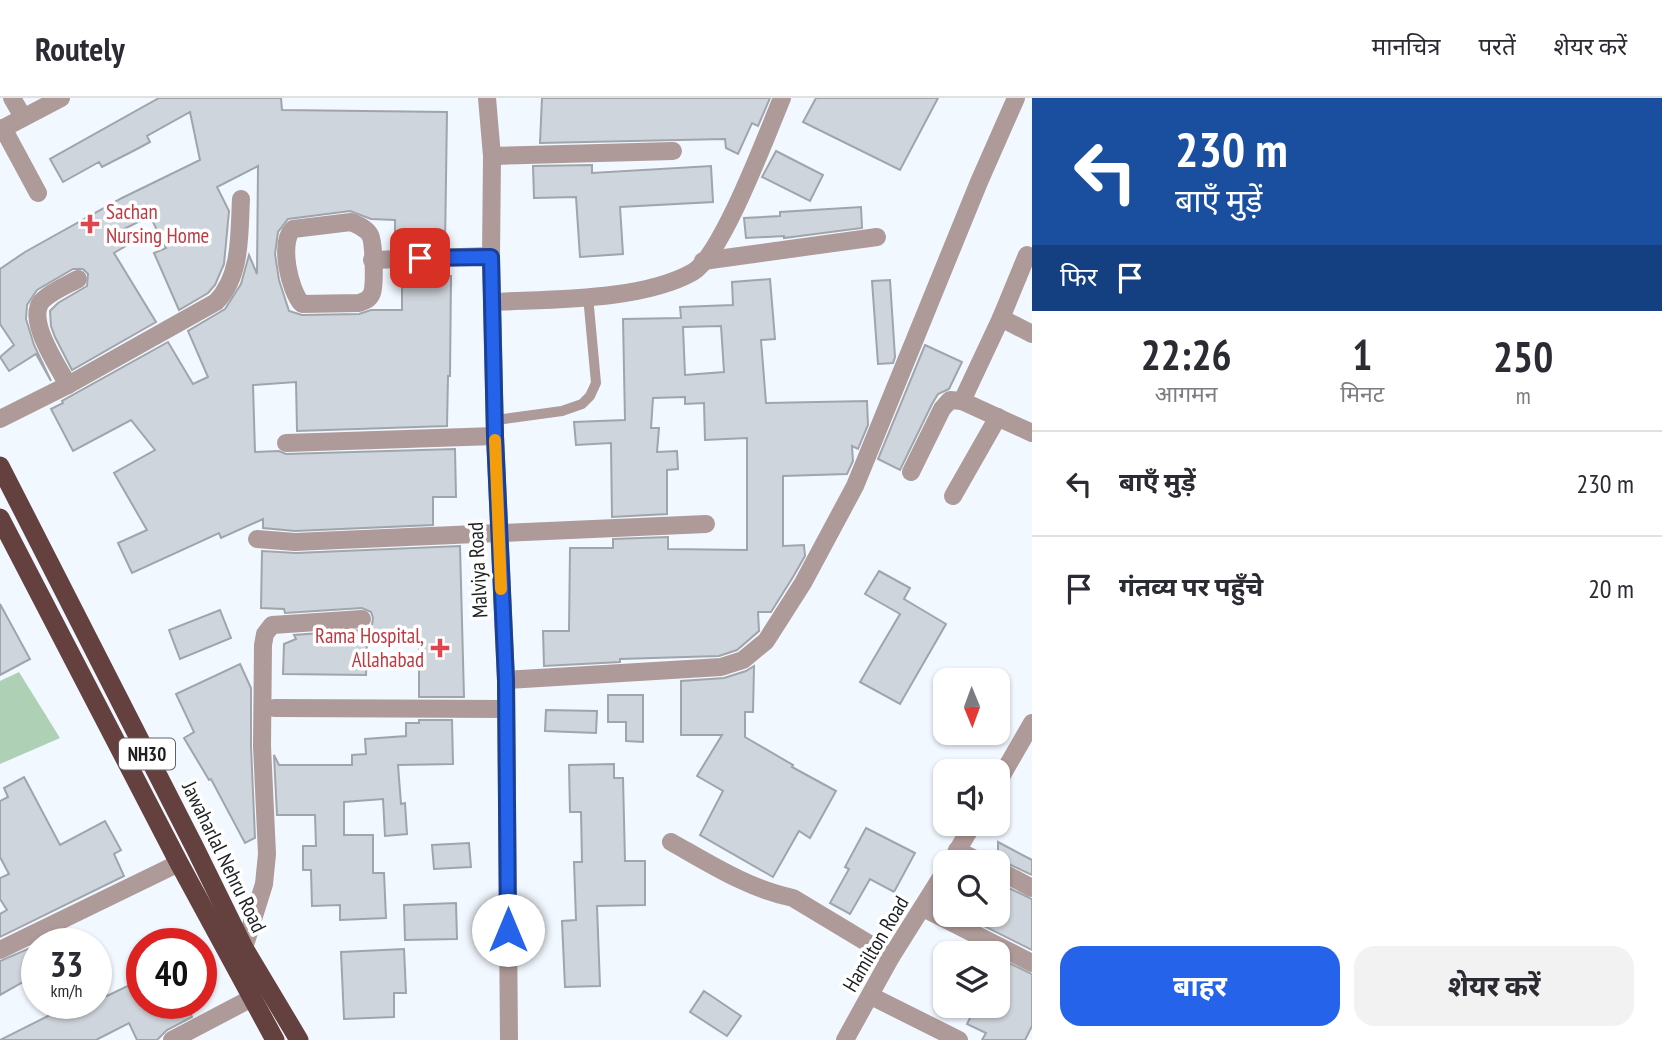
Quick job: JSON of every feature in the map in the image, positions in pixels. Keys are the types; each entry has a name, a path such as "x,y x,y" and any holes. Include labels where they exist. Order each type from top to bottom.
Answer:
{"highway":[{"name":"Jawaharlal Nehru Road","path":"0,466 244,948 299,1040"},
{"name":"Jawaharlal Nehru Road","path":"0,517 179,863 275,1040"}],"street":[{"path":"12,98 23,117"},
{"path":"37,193 2,129 61,98"},
{"name":"Malviya Road","path":"487,98 492,156 491,257 506,680 509,1040"},
{"path":"494,302 631,292 694,271 714,248 735,208 782,98"},
{"path":"506,680 721,667 743,660 766,641 803,583 855,486 1016,98"},
{"path":"492,156 673,151"},
{"path":"0,419 68,385 216,302 227,291 235,271 241,199"},
{"path":"351,222 369,233 372,238 372,260 374,283 372,295 366,300 359,303 305,305 293,291 285,246 287,234 293,229 351,222"},
{"path":"703,261 877,237"},
{"path":"962,401 1027,255"},
{"path":"372,260 491,257"},
{"path":"68,385 39,329 37,310 41,300 78,279"},
{"path":"1001,318 1032,334"},
{"path":"911,472 942,409 950,400 962,401 1032,433"},
{"path":"953,496 998,417"},
{"path":"286,443 496,428"},
{"path":"257,539 295,542 706,524"},
{"path":"244,948 264,884 267,854 262,746 262,645 265,634 272,625 285,622 362,619"},
{"path":"274,708 506,709"},
{"path":"1010,761 1032,723"},
{"path":"671,842 738,879 793,898 891,957"},
{"path":"0,950 179,863"},
{"path":"1010,876 1032,888"},
{"name":"Hamilton Road","path":"845,1040 891,957 933,891"},
{"path":"923,908 1032,963"},
{"path":"871,996 959,1040"},
{"path":"172,1040 252,998"}],"lane":[{"path":"496,428 562,411 582,404 590,396 596,383 588,296"}],"green space":[{"path":"19,672 60,738 0,764 0,681"}],"building":[{"path":"159,98 281,98 282,110 447,112 445,246 395,248 395,220 371,219 350,211 288,219 278,232 275,254 279,280 289,311 302,315 402,310 402,270 445,269 445,276 451,276 447,426 297,431 296,382 253,385 255,452 279,451 286,454 455,449 456,497 433,497 433,525 295,531 263,528 263,519 221,538 219,533 132,573 118,543 147,530 114,473 155,450 131,420 73,451 51,409 168,342 193,384 208,377 188,331 225,309 241,284 249,255 257,274 258,166 217,187 229,211 224,264 215,285 208,293 179,310 154,253 166,248 150,216 122,230 129,244 114,253 156,322 72,370 55,337 50,311 58,303 87,286 88,274 83,269 73,269 37,290 27,305 26,319 34,345 51,381 36,354 9,371 0,357 14,345 0,324 0,269 25,252 122,198 200,160 190,112 147,136 150,142 102,167 99,162 63,182 50,159"},
{"path":"542,98 770,98 758,126 752,123 738,154 726,148 725,139 540,143"},
{"path":"816,98 938,98 900,170 803,122"},
{"path":"776,151 823,175 810,201 762,177"},
{"path":"592,165 592,173 711,166 713,202 620,207 623,254 580,257 576,197 534,198 533,166"},
{"path":"861,207 862,228 784,238 746,238 744,218 780,216 780,212"},
{"path":"770,279 775,339 761,340 766,403 867,401 868,425 858,449 852,446 853,461 847,474 783,476 783,546 804,545 805,556 771,612 758,612 759,631 737,650 719,656 620,659 620,662 544,666 543,631 569,631 570,548 613,548 613,539 668,537 668,549 747,550 747,438 705,440 704,403 685,404 685,397 653,398 651,428 659,428 657,452 677,451 678,469 667,470 667,514 612,517 611,443 576,445 574,422 625,420 623,319 681,318 680,307 733,305 732,282","holes":["721,326 724,372 685,375 683,327"]},
{"path":"890,280 895,357 893,363 878,364 872,281"},
{"path":"925,345 962,362 949,389 938,394 932,404 900,470 878,459"},
{"path":"460,546 464,697 419,697 419,639 367,641 366,675 283,674 284,644 296,639 294,635 363,630 372,625 373,618 371,612 362,608 285,613 284,609 261,608 262,551 296,553"},
{"path":"879,571 910,588 904,599 946,624 900,704 860,682 900,614 865,594"},
{"path":"0,604 30,659 0,675"},
{"path":"220,610 231,638 180,659 169,630"},
{"path":"240,664 251,688 255,838 245,843 211,779 209,780 184,738 194,732 176,694"},
{"path":"754,666 753,712 745,712 745,737 836,791 810,838 799,831 773,877 700,835 723,791 697,776 722,735 681,735 681,681 724,678"},
{"path":"608,695 643,695 643,742 626,741 626,722 608,722"},
{"path":"546,710 597,711 596,733 545,731"},
{"path":"419,720 452,720 453,764 398,765 407,834 385,836 383,799 344,802 344,835 373,835 373,873 384,873 386,918 340,920 340,905 312,906 311,870 303,870 303,846 316,846 315,815 277,815 274,755 279,765 352,765 352,755 366,754 365,739 406,736 406,723 419,723"},
{"path":"614,764 614,778 623,778 625,861 645,861 645,905 597,906 600,986 565,987 562,921 576,920 574,862 582,862 581,812 570,812 569,765"},
{"path":"24,777 60,845 105,821 121,850 114,854 124,876 0,937 0,914 7,910 0,899 0,878 9,874 0,857 0,801 8,797 4,788"},
{"path":"866,828 915,853 894,892 870,879 850,914 830,903 849,869 845,867"},
{"path":"998,842 1032,860 1032,875 1010,865 1010,850 998,850"},
{"path":"469,843 471,867 434,869 432,845"},
{"path":"1010,889 1032,899 1032,950 986,927 1010,927"},
{"path":"456,903 457,939 405,940 404,905"},
{"path":"404,949 406,993 394,993 394,1017 344,1019 341,952"},
{"path":"21,952 21,983 0,995 0,961"},
{"path":"1010,964 1032,974 1032,1026 1025,1040 982,1040 986,1033 967,1024 970,1018 1010,1018"},
{"path":"126,987 126,1019 188,1019 167,1030 157,1040 137,1040 129,1023 96,1040 0,1040 42,1019 112,1019 112,994"},
{"path":"704,991 741,1016 727,1036 690,1012"}],"slow traffic":[{"path":"495,440 501,589"}],"place":[{"name":"Sachan Nursing Home","path":"90,224"},
{"name":"Rama Hospital, Allahabad","path":"440,648"}],"route":[{"path":"420,258 491,257 495,436 506,680 508,930"}]}
